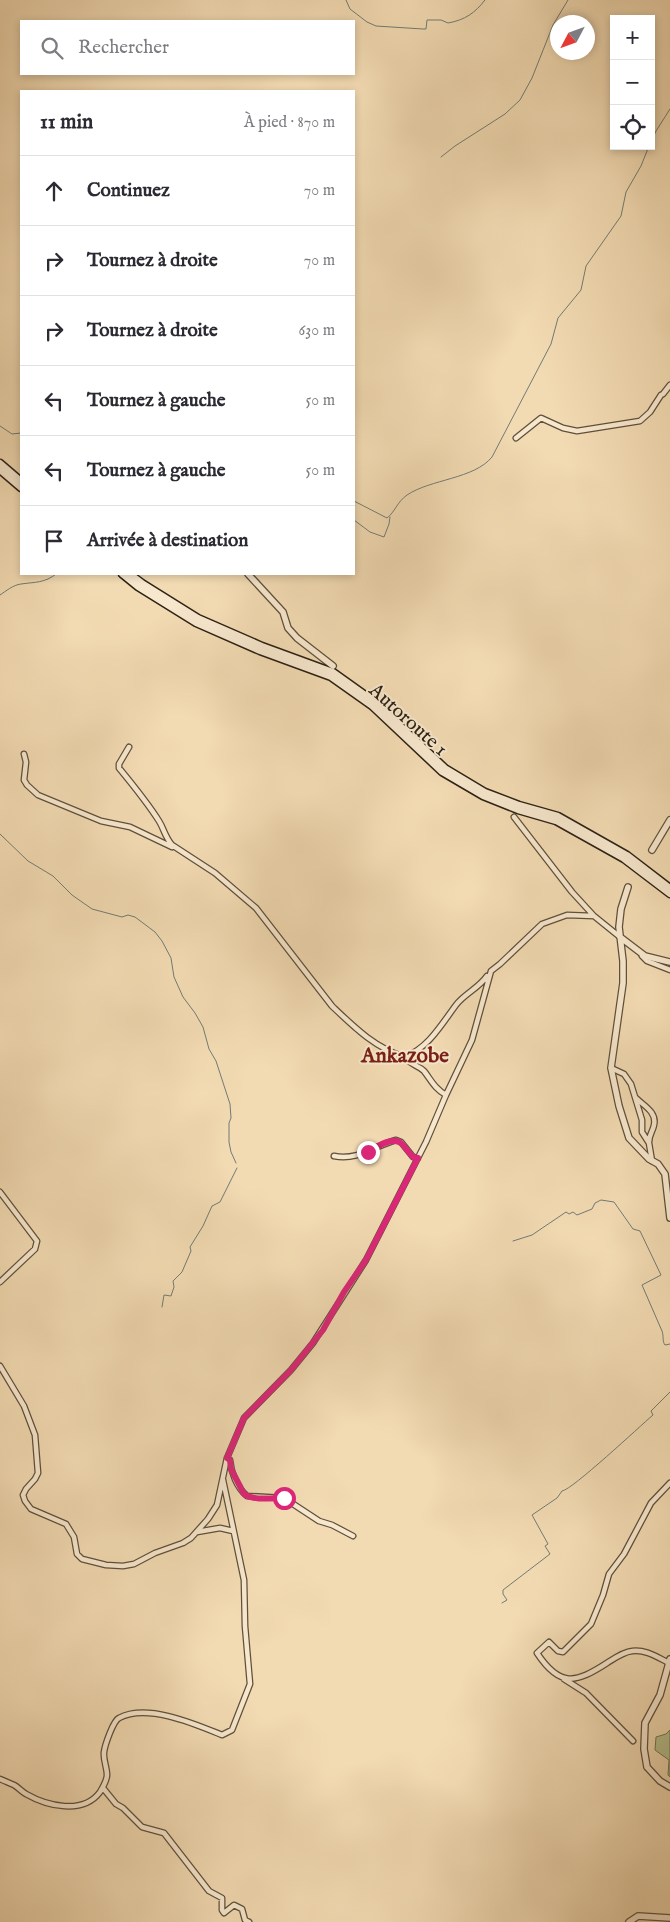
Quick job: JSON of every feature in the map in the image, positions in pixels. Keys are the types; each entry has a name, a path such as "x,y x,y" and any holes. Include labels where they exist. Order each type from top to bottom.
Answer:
{"main road":[{"path":"0,462 20,480"},
{"path":"0,470 20,487"},
{"name":"Autoroute 1","path":"123,575 138,587 196,623 330,677 372,706 442,772 483,796 518,810 556,821 624,859 670,894"},
{"name":"Autoroute 1","path":"131,575 198,618 333,672 375,702 445,768 485,792 558,816 627,855 670,888"}],"street":[{"path":"516,438 540,418 563,428 577,431 640,421 650,412 661,394 670,385"},
{"path":"249,575 283,612 288,628 297,638 333,666"},
{"path":"130,747 119,764 119,768 127,776 159,821 167,840 215,874 256,908 332,1006 346,1020 376,1045 405,1057 408,1062 423,1070 437,1089 446,1094"},
{"path":"24,754 26,762 24,780 38,795 101,821 130,827 172,847 176,847"},
{"path":"514,817 572,892 594,916 647,961 670,970"},
{"path":"652,850 670,820"},
{"path":"628,887 621,909 620,938 623,983 611,1068 619,1106 630,1138 653,1162 658,1164 665,1174 670,1218"},
{"path":"405,1057 421,1048 443,1024 456,1004 542,924 567,915 594,916"},
{"path":"635,950 645,956 670,962"},
{"path":"0,1366 24,1406 35,1435 38,1473 26,1489 25,1501 31,1509 66,1524 74,1537 77,1554 82,1558 116,1567 128,1565 184,1543 197,1532 217,1504 227,1458 244,1418 291,1370 323,1330 344,1292 366,1260 418,1158 472,1040 491,971"},
{"path":"611,1068 624,1074 631,1084 642,1120 642,1132 649,1143"},
{"path":"634,1096 654,1116 654,1125 649,1136 653,1162"},
{"path":"334,1156 346,1158 357,1156 396,1140 401,1142 413,1157 418,1158"},
{"path":"0,1192 37,1241 35,1249 0,1282"},
{"path":"227,1458 230,1460 231,1469 239,1486 247,1496 284,1498 319,1521 332,1525 353,1536"},
{"path":"0,1779 38,1800 52,1805 64,1806 88,1802 96,1797 103,1788 108,1776 104,1751 115,1721 119,1718 145,1712 190,1722 222,1735 232,1730 250,1684 245,1626 244,1580 222,1478"},
{"path":"633,1741 586,1693 556,1676 537,1653 549,1642 558,1651 563,1652 591,1624 609,1574 624,1554 651,1503 670,1483"},
{"path":"197,1532 220,1528 233,1531"},
{"path":"562,1679 579,1679 618,1656 634,1651 645,1652 669,1661 660,1695 644,1723 644,1749 647,1767 670,1787"},
{"path":"0,1774 6,1782"},
{"path":"103,1788 116,1804 123,1808 142,1827 164,1833 209,1891 222,1898 222,1910 224,1912 228,1912 234,1905 238,1906 242,1909 245,1920 249,1922"},
{"path":"629,1922 638,1916 670,1918"}],"green space":[{"path":"670,1730 670,1777 668,1775 669,1760 655,1750 656,1737 666,1734"}],"waterway":[{"path":"346,0 350,9 367,22 376,26 423,29 426,29 427,20 441,20 448,23 465,18 485,0"},
{"path":"441,157 505,114 520,100 532,78 553,25 568,0"},
{"path":"655,133 670,109"},
{"path":"355,502 387,518 407,495 428,485 474,470 492,457 551,344 558,318 581,290 586,266 621,216 626,192 641,166 647,150"},
{"path":"0,426 12,434 20,433"},
{"path":"355,521 370,532 384,537 390,517"},
{"path":"0,595 15,586 44,581 55,575"},
{"path":"0,834 28,861 53,876 72,895 92,909 122,917 128,915 135,917 155,932 162,941 171,958 174,977 183,997 203,1027 209,1049 216,1061 230,1104 229,1142 236,1163"},
{"path":"162,1307 164,1295 171,1296 174,1287 173,1281 182,1272 191,1251 190,1247 203,1226 212,1206 220,1202 237,1168"},
{"path":"513,1241 532,1235 566,1212 569,1214 573,1212 577,1215 592,1209 595,1203 601,1200 614,1202 633,1229 640,1231 661,1275 642,1285 662,1331 664,1343 665,1345 670,1344"},
{"path":"502,1603 507,1600 503,1590 550,1554 545,1546 548,1544 532,1515 557,1498 562,1491 579,1480 621,1444 653,1415 651,1411 670,1392"}],"district":[{"name":"Ankazobe","path":"405,1056"}],"route":[{"path":"284,1498 262,1498 244,1494 231,1469 230,1460 227,1458 244,1418 291,1370 323,1330 344,1292 366,1260 418,1158 413,1157 401,1142 396,1140 368,1152"}]}
